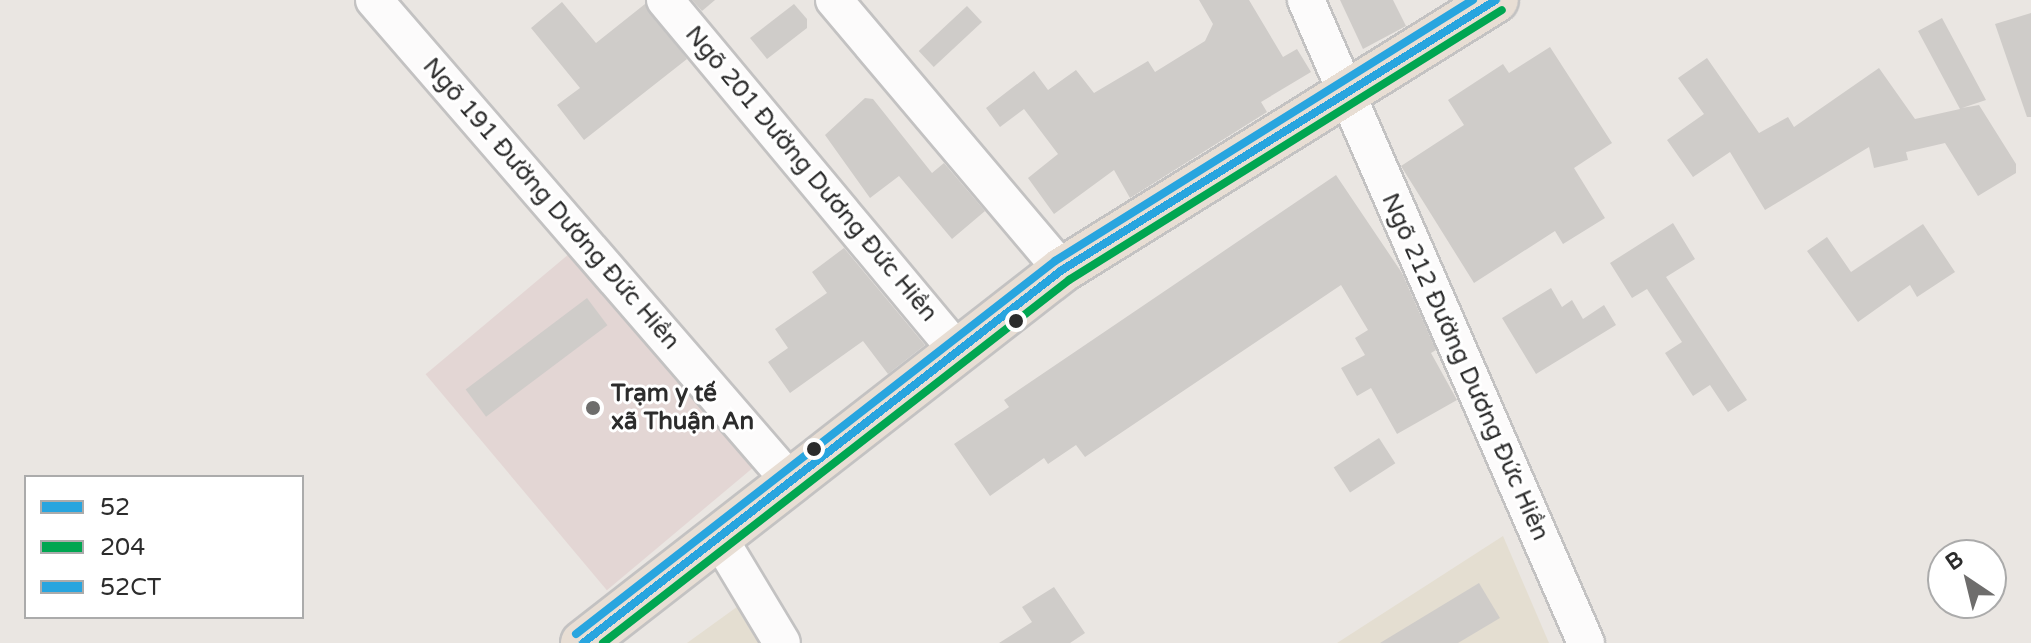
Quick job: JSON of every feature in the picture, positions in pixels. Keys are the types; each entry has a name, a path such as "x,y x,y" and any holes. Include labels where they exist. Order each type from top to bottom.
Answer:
{"highway":[{"path":"583,643 956,349 1062,270 1496,0"}],"street":[{"name":"Ngõ 191 Đường Dương Đức Hiền","path":"374,0 790,481"},
{"name":"Ngõ 201 Đường Dương Đức Hiền","path":"665,0 956,349"},
{"path":"834,0 1062,270"},
{"name":"Ngõ 212 Đường Dương Đức Hiền","path":"1306,0 1586,643"},
{"path":"719,538 782,643"}],"shaded area":[{"name":"Trạm y tế xã Thuận An","path":"588,238 769,454 607,590 426,374"},
{"path":"1503,536 1549,643 1337,643"},
{"path":"741,604 761,643 687,643"}],"building":[{"path":"692,0 715,0 702,11"},
{"path":"1199,0 1249,0 1283,57 1297,49 1311,72 1261,102 1267,112 1130,198 1114,170 1054,214 1028,178 1058,154 1024,109 1000,127 986,108 1034,71 1048,90 1076,70 1094,93 1148,61 1155,72 1205,41 1213,24"},
{"path":"1340,0 1393,0 1406,26 1363,49"},
{"path":"562,2 596,43 645,4 687,59 584,140 557,105 580,88 531,28"},
{"path":"794,4 807,19 807,28 767,59 750,38"},
{"path":"967,6 982,22 934,67 919,51"},
{"path":"2031,13 2031,117 2027,117 1995,24"},
{"path":"1942,18 1986,100 1962,108 1979,105 2016,164 2016,173 1978,196 1945,143 1906,152 1908,160 1874,168 1869,147 1765,210 1730,152 1693,177 1667,140 1704,114 1678,78 1707,58 1759,133 1788,117 1794,127 1879,68 1915,119 1960,109 1918,31"},
{"path":"1550,47 1612,143 1574,168 1605,218 1563,244 1555,231 1474,283 1401,166 1464,125 1448,100 1503,64 1509,73"},
{"path":"865,98 873,99 932,173 944,163 985,211 952,239 899,176 870,198 825,135"},
{"path":"1336,175 1402,273 1436,350 1431,353 1457,400 1397,434 1371,388 1357,396 1341,368 1365,355 1355,338 1368,330 1341,285 1085,457 1076,445 1048,464 1044,458 990,496 954,444 1009,407 1004,400"},
{"path":"1673,223 1695,259 1666,277 1747,400 1728,412 1710,385 1693,396 1665,353 1682,342 1647,289 1632,298 1610,263"},
{"path":"1923,224 1955,272 1917,297 1910,285 1858,322 1807,251 1827,237 1851,272"},
{"path":"844,248 925,345 888,374 863,341 790,393 768,362 788,348 775,329 827,293 812,272"},
{"path":"1551,288 1562,307 1572,300 1583,319 1604,305 1616,325 1536,374 1502,318"},
{"path":"587,298 607,325 486,417 466,389"},
{"path":"1379,438 1395,463 1350,493 1334,467"},
{"path":"1479,583 1500,618 1458,643 1380,643"},
{"path":"1054,587 1085,633 1070,643 999,643 1032,622 1022,607"}],"transit line":[{"name":"52CT","path":"576,634 1055,261 1473,0"},
{"name":"52","path":"583,643 1062,270 1496,0"},
{"name":"204","path":"603,643 1069,280 1502,10"}],"place":[{"name":"Trạm y tế xã Thuận An","path":"593,408"}]}
